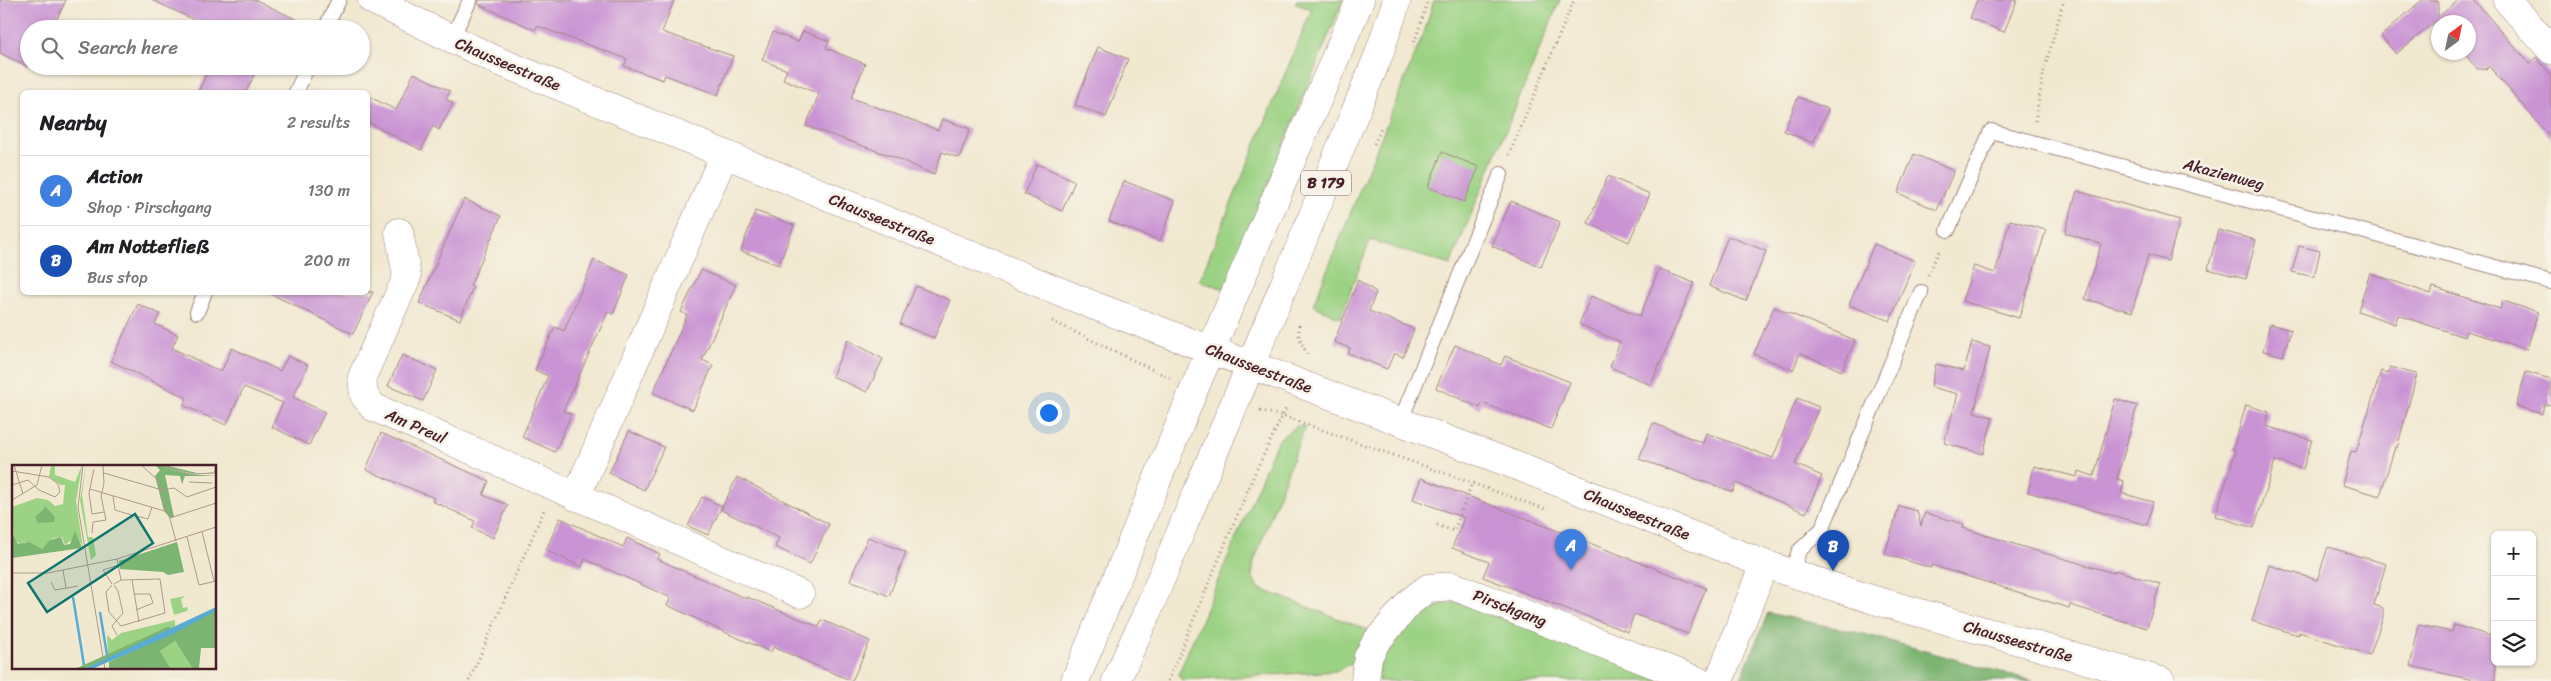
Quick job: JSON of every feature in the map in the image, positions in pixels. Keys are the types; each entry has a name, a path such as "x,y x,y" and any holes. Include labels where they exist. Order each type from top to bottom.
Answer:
{"main road":[{"name":"Chausseestraße","path":"372,0 451,40 1095,306 1400,422 1764,564 1874,600 2161,681"},
{"name":"B 179","path":"1074,681 1211,350 1360,0"},
{"name":"B 179","path":"1116,681 1379,54 1398,0"},
{"path":"2507,0 2551,50"},
{"path":"565,492 724,154"},
{"name":"Am Preul","path":"399,232 407,277 362,378 364,395 373,407 800,594"},
{"path":"1719,681 1764,564"},
{"name":"Pirschgang","path":"1365,681 1368,657 1376,642 1410,602 1428,588 1453,586 1698,681"}],"lane":[{"path":"329,20 339,0"},
{"path":"451,40 470,0"},
{"path":"297,90 304,75"},
{"name":"Akazienweg","path":"1948,230 1991,131 2031,140 2551,282"},
{"path":"1400,422 1502,174"},
{"path":"1791,573 1799,551 1822,529 1921,292"},
{"path":"196,312 204,295"}],"path":[{"path":"1502,174 1574,0"},
{"path":"2031,140 2044,71 2064,0"},
{"path":"1921,292 1948,230"},
{"path":"1299,337 1308,357"},
{"path":"1168,681 1254,475 1283,416 1547,510"},
{"path":"1437,525 1454,531 1472,483"},
{"path":"469,681 565,492"}],"green space":[{"path":"1297,0 1343,0 1225,289 1199,281 1312,9 1295,4"},
{"path":"1434,0 1560,0 1450,265 1370,240 1340,318 1313,305 1425,30"},
{"path":"1297,426 1305,426 1254,561 1252,576 1258,588 1368,630 1352,662 1338,671 1182,680 1178,675 1275,446 1281,437"},
{"path":"1445,603 1461,603 1668,681 1378,681 1380,665 1390,648 1418,621"},
{"path":"1768,613 1868,635 2033,681 1740,681"}],"building":[{"path":"0,0 66,0 56,20 20,20 20,63 0,53"},
{"path":"152,0 256,0 297,20 195,20"},
{"path":"479,0 674,0 662,32 733,56 718,95 665,75 663,80 624,66 627,59 537,26 535,30 478,4"},
{"path":"1977,0 2017,0 2004,32 1970,18"},
{"path":"2422,0 2438,0 2438,15 2431,15 2431,25 2396,54 2381,36"},
{"path":"2459,0 2474,0 2529,63 2536,57 2551,75 2551,138 2489,66 2486,69 2477,69 2470,60 2476,60 2476,15 2440,15"},
{"path":"803,31 829,41 826,48 865,64 851,98 938,130 942,119 970,129 959,158 942,152 934,175 897,158 806,126 819,94 783,79 787,70 762,60 773,32 798,42"},
{"path":"1098,47 1128,59 1106,117 1075,105"},
{"path":"414,73 450,91 446,99 453,103 439,130 433,126 421,150 370,123 370,97 396,110"},
{"path":"206,75 254,75 247,90 199,90"},
{"path":"1798,97 1828,109 1813,143 1784,131"},
{"path":"1442,152 1479,167 1464,202 1428,187"},
{"path":"1914,154 1954,171 1937,210 1898,193"},
{"path":"1037,164 1075,181 1062,211 1024,194"},
{"path":"1608,176 1650,194 1629,242 1588,223"},
{"path":"1124,181 1175,201 1160,241 1109,221"},
{"path":"2077,191 2180,220 2168,261 2148,255 2132,312 2085,299 2101,244 2065,233"},
{"path":"464,199 501,216 470,286 473,287 460,320 419,303"},
{"path":"1511,201 1560,222 1541,267 1492,246"},
{"path":"755,211 794,225 779,265 741,251"},
{"path":"2010,220 2046,230 2019,318 1962,301 1974,266 1995,273"},
{"path":"2218,230 2256,240 2246,279 2208,269"},
{"path":"1728,236 1766,251 1746,301 1709,286"},
{"path":"1874,244 1915,261 1890,321 1849,305"},
{"path":"2299,246 2320,251 2314,277 2292,272"},
{"path":"594,260 629,275 613,314 608,312 563,411 571,414 555,452 522,437 548,376 535,370 555,327 564,331"},
{"path":"1659,269 1694,283 1651,385 1610,367 1620,342 1579,324 1591,296 1640,316"},
{"path":"701,270 736,285 702,360 713,365 693,410 653,393 687,315 681,312"},
{"path":"2370,273 2431,294 2433,287 2500,309 2503,301 2538,312 2527,349 2466,331 2464,337 2398,315 2395,324 2358,311"},
{"path":"1358,280 1376,292 1369,311 1414,329 1403,357 1394,353 1387,369 1348,353 1350,348 1334,342"},
{"path":"916,286 950,300 934,338 900,324"},
{"path":"370,292 373,292 353,334 273,295 370,295"},
{"path":"138,304 160,314 155,324 178,335 172,348 221,372 232,348 280,371 288,356 308,365 293,397 325,412 309,445 272,427 283,403 244,387 226,425 183,405 187,398 111,361"},
{"path":"1774,307 1855,340 1842,371 1800,353 1793,370 1754,354"},
{"path":"2270,324 2291,330 2283,356 2263,351"},
{"path":"848,340 883,359 867,392 832,376"},
{"path":"1972,342 1990,347 1974,412 1993,417 1983,454 1944,443 1958,394 1931,387 1936,364 1964,371"},
{"path":"1455,345 1501,365 1505,356 1570,382 1551,429 1482,403 1480,408 1436,388"},
{"path":"402,355 437,370 423,401 388,386"},
{"path":"2390,367 2417,374 2397,448 2395,447 2380,496 2342,485 2351,451 2356,452 2381,371 2388,373"},
{"path":"2526,372 2551,379 2551,405 2544,404 2542,414 2516,406"},
{"path":"1797,398 1819,407 1795,464 1822,476 1806,513 1736,483 1733,492 1639,459 1653,423 1703,443 1706,433 1773,458"},
{"path":"2115,399 2137,406 2117,479 2124,481 2121,493 2153,502 2147,525 2028,492 2034,466 2077,477 2078,471 2094,476"},
{"path":"2246,405 2269,412 2266,426 2312,440 2303,469 2275,461 2254,528 2215,516 2236,451 2233,450"},
{"path":"629,431 664,447 644,490 609,473"},
{"path":"381,433 489,481 483,495 508,505 493,538 472,528 475,521 432,501 434,498 366,470"},
{"path":"737,477 829,524 810,564 775,547 779,538 721,510"},
{"path":"1421,478 1706,588 1688,634 1634,614 1628,632 1483,577 1489,562 1452,548 1464,518 1413,499"},
{"path":"702,497 722,506 708,535 688,526"},
{"path":"1899,506 1917,511 1921,526 1925,513 1964,524 1963,528 2030,549 2114,573 2115,570 2160,584 2147,628 2070,605 2069,608 1931,565 1931,568 1885,554"},
{"path":"560,518 623,547 627,538 660,554 657,559 747,599 747,597 819,627 822,620 870,641 852,681 773,647 771,652 731,635 667,605 671,598 585,559 582,567 546,550"},
{"path":"868,537 906,552 889,596 850,580"},
{"path":"2328,547 2386,564 2374,605 2383,608 2383,617 2370,655 2299,632 2298,635 2252,621 2269,565 2317,580"},
{"path":"2419,625 2452,632 2454,625 2491,636 2491,666 2495,666 2495,681 2478,681 2410,666"}],"place":[{"name":"Action","path":"1571,570"},
{"name":"Am Nottefließ","path":"1833,571"}]}
